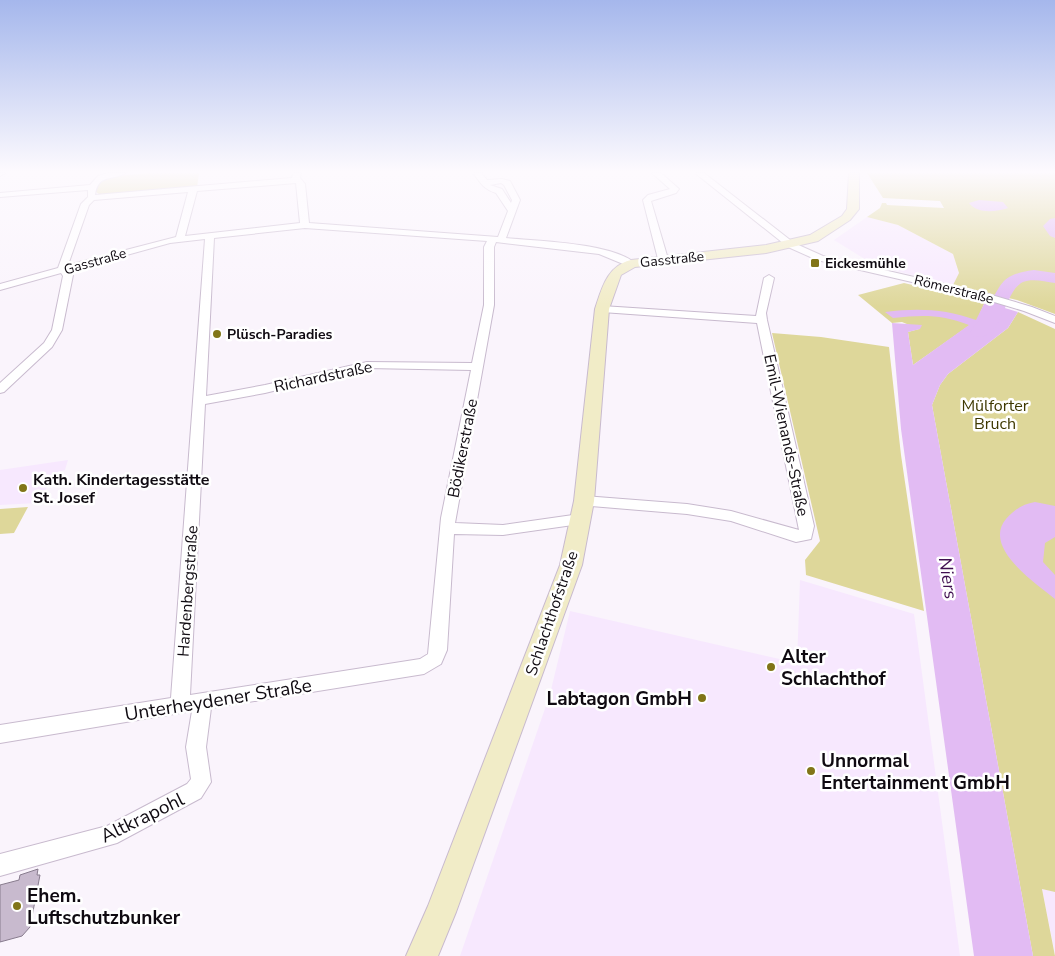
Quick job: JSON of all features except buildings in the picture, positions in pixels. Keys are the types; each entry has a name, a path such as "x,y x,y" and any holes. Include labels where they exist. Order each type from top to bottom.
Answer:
{"main road":[{"path":"814,238 846,218"},
{"name":"Gasstraße","path":"631,264 662,259 766,249 814,238"},
{"name":"Schlachthofstraße","path":"422,956 441,912 571,565 582,510 602,309 616,272 631,264"}],"street":[{"path":"0,389 48,345 57,330 68,275 63,270 63,264 80,218"},
{"path":"180,239 186,218"},
{"path":"305,218 306,225"},
{"name":"Bödikerstraße","path":"435,659 438,650 448,518 489,305 489,247 497,240 507,218"},
{"path":"651,218 662,259"},
{"name":"Römerstraße","path":"757,218 791,244 820,258 931,282 1013,304 1055,320"},
{"name":"Gasstraße","path":"0,287 169,240 306,225 497,240 600,251 631,264"},
{"name":"Hardenbergstraße","path":"180,705 210,237"},
{"path":"814,238 815,250 832,261"},
{"name":"Emil-Wienands-Straße","path":"448,528 503,530 582,510 687,510 731,516 796,536 806,534 807,526 762,320 761,313 769,278"},
{"path":"602,309 762,320"},
{"name":"Richardstraße","path":"199,401 265,389 368,365 478,367"},
{"name":"Unterheydener Straße","path":"0,734 424,666 435,659"},
{"name":"Altkrapohl","path":"0,865 110,836 194,791 201,782 196,747 203,702"}],"shaded area":[{"path":"866,218 898,225 953,254 959,274 953,285 876,266 834,240"},
{"name":"Kath. Kindertagesstätte St. Josef","path":"68,460 65,470 55,473 38,503 0,505 0,470"},
{"path":"800,580 914,614 960,956 460,956 550,694 570,611 797,663"},
{"path":"1042,889 1055,892 1055,954"}],"green space":[{"path":"869,218 1055,218 1055,314 1017,300 953,285 959,273 953,254 898,225"},
{"path":"904,283 985,302 977,320 913,365 908,332 919,329 902,322 892,323 858,295"},
{"name":"Mülforter Bruch","path":"1018,312 1055,329 1055,892 1042,889 1055,956 1033,956 932,405 940,385 948,374 1008,328"},
{"path":"772,333 821,337 889,347 901,455 924,611 806,575 805,560 820,541"},
{"path":"28,507 14,533 0,534 0,509"}],"water":[{"path":"985,302 1018,312 1008,328 948,374 940,385 932,405 1033,956 974,956 901,429 892,323 922,325 920,329 908,332 913,365 969,325 959,321 931,316 893,318 885,312 931,310 976,320"},
{"path":"1035,502 1055,506 1055,537 1045,543 1043,562 1055,575 1055,599 1014,564 1006,553 1001,541 1000,530 1006,519 1019,507"}],"waterway":[{"name":"Niers","path":"1055,222 1050,226 1055,233"},
{"name":"Niers","path":"979,332 989,321 1011,282 1020,277 1034,275 1055,278"}],"place":[{"name":"Eickesmühle","path":"815,263"},
{"name":"Plüsch-Paradies","path":"217,334"},
{"name":"Kath. Kindertagesstätte St. Josef","path":"23,488"},
{"name":"Alter Schlachthof","path":"771,667"},
{"name":"Labtagon GmbH","path":"702,698"},
{"name":"Unnormal Entertainment GmbH","path":"811,771"},
{"name":"Ehem. Luftschutzbunker","path":"17,906"}]}
